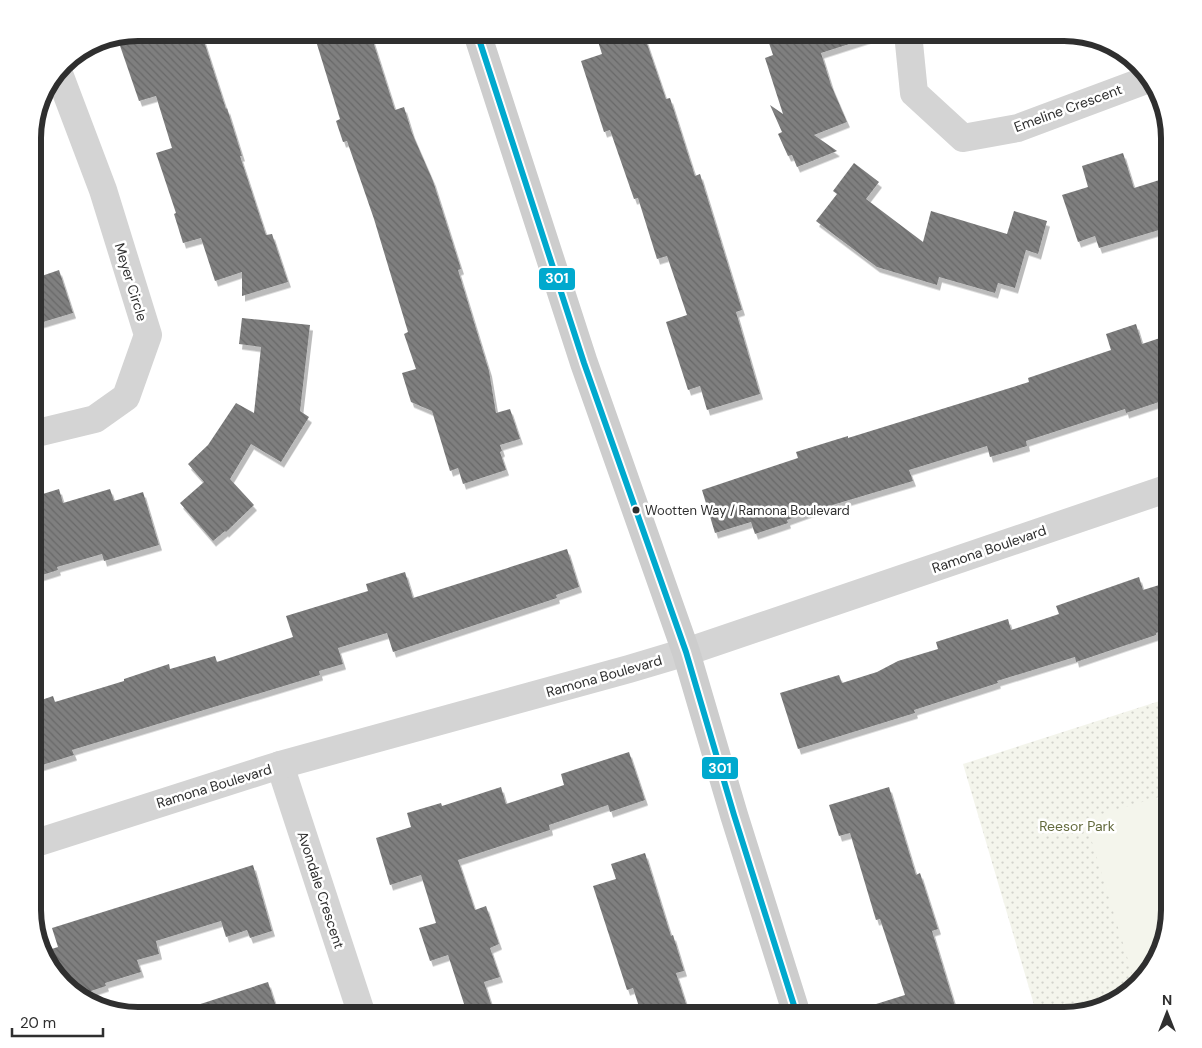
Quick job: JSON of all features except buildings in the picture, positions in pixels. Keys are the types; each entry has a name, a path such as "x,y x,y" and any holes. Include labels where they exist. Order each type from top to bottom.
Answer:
{"street":[{"path":"480,41 584,363 686,652 734,815 794,1007"},
{"name":"Emeline Crescent","path":"909,41 914,93 963,138 1018,128 1142,81"},
{"name":"Meyer Circle","path":"41,432 95,419 126,397 148,335 103,190 61,79"},
{"name":"Ramona Boulevard","path":"41,841 280,765 686,652 1161,491"},
{"name":"Avondale Crescent","path":"280,765 359,1007"}],"green space":[{"name":"Reesor Park","path":"1161,701 1161,917 1156,941 1148,958 1141,969 1123,987 1095,1002 1083,1005 1071,1007 1035,1007 963,764"},
{"path":"1161,796 1161,917 1156,941 1141,969 1133,977 1085,819"}],"transit line":[{"name":"301","path":"480,41 584,363 686,652 734,815 794,1007"}],"place":[{"name":"Wootten Way / Ramona Boulevard","path":"636,510"}]}
